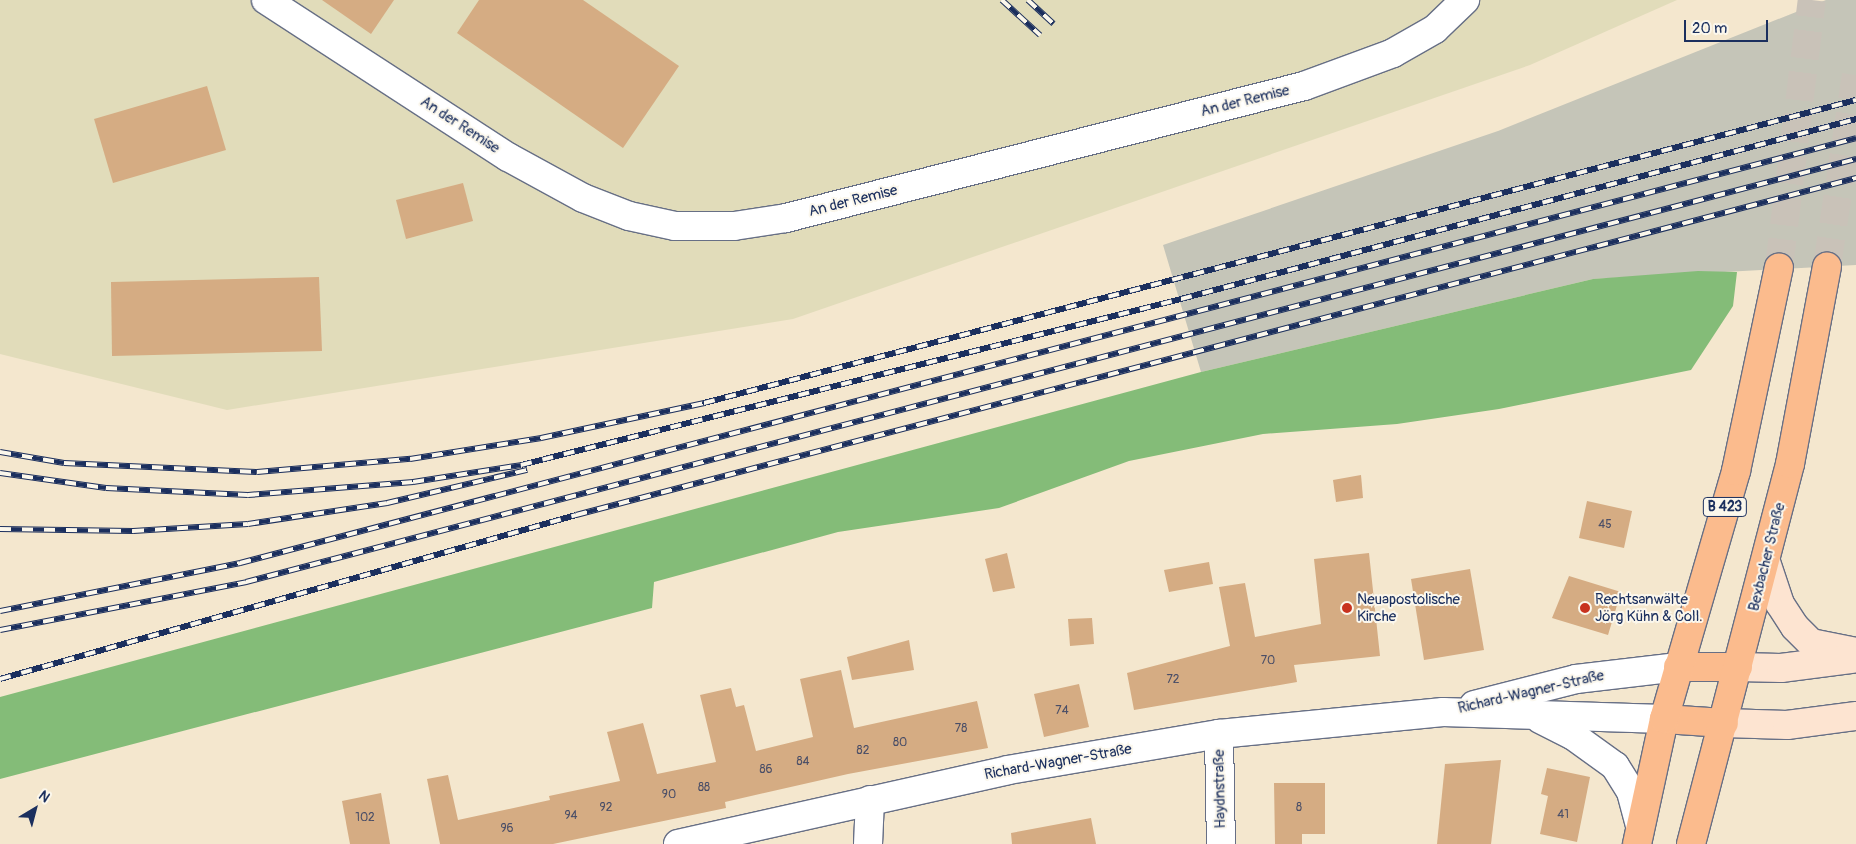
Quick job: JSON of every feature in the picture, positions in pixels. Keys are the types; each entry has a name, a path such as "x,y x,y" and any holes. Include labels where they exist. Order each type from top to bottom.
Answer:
{"main road":[{"name":"Bexbacher Straße","path":"1691,844 1766,562 1827,266"},
{"name":"B 423","path":"1638,835 1664,719 1678,667 1736,471 1779,267"},
{"path":"1766,562 1780,604 1795,627 1811,643 1856,652"},
{"path":"1678,667 1781,668 1856,659"},
{"path":"1664,719 1787,725 1856,716"}],"street":[{"name":"An der Remise","path":"266,0 508,156 583,198 629,216 675,226 734,226 786,218 1304,86 1392,53 1435,29 1465,0"},
{"name":"Richard-Wagner-Straße","path":"1443,712 1576,679 1678,667"},
{"name":"Richard-Wagner-Straße","path":"678,844 1008,770 1219,734 1443,712 1664,719"},
{"name":"Richard-Wagner-Straße","path":"1535,716 1572,734 1615,766 1631,792 1638,835"},
{"name":"Haydnstraße","path":"1219,734 1221,844"},
{"path":"868,844 870,800"}],"shaded area":[{"path":"0,0 1677,0 1530,65 793,319 227,410 0,354"},
{"path":"1826,0 1856,0 1856,265 1593,279 1201,372 1163,245 1498,131"}],"green space":[{"path":"1698,271 1737,272 1733,306 1691,370 1499,409 1397,424 1263,434 1129,461 999,508 838,532 654,582 652,608 0,779 0,697 1201,372 1593,279"}],"building":[{"path":"322,0 394,0 371,34"},
{"path":"479,0 583,0 679,66 623,148 457,33"},
{"path":"207,86 226,150 113,183 94,119"},
{"path":"463,183 473,221 406,239 396,200"},
{"path":"319,277 322,351 112,356 111,282"},
{"path":"1361,475 1363,498 1336,502 1333,480"},
{"path":"1587,501 1632,511 1624,548 1579,538"},
{"path":"1007,553 1015,588 993,592 985,559"},
{"path":"1369,553 1380,656 1294,665 1297,682 1134,710 1127,673 1230,646 1219,587 1245,583 1255,637 1321,624 1314,559"},
{"path":"1209,562 1213,584 1169,592 1164,570"},
{"path":"1470,569 1484,650 1424,660 1411,579"},
{"name":"Rechtsanwälte Jörg Kühn & Coll.","path":"1569,576 1621,592 1608,635 1552,618"},
{"path":"1092,618 1094,644 1070,646 1068,619"},
{"path":"909,640 914,670 852,680 847,657"},
{"path":"841,670 854,728 977,701 988,748 848,774 725,802 726,808 553,844 440,844 427,779 448,775 458,820 550,800 549,796 620,781 607,732 643,723 657,774 716,762 700,695 731,688 736,707 744,705 756,751 813,737 800,679"},
{"path":"1079,684 1089,727 1044,737 1034,694"},
{"path":"1501,760 1491,844 1437,844 1445,764"},
{"path":"1547,768 1590,777 1577,842 1540,834 1548,796 1541,794"},
{"path":"1274,783 1325,783 1325,834 1302,834 1302,844 1275,844"},
{"path":"381,793 390,844 350,844 342,801"},
{"path":"1091,818 1096,844 1012,844 1011,833"}],"tunnel":[{"path":"1779,267 1812,0"},
{"path":"1827,266 1856,75"}],"railway":[{"path":"1002,0 1040,35"},
{"path":"1028,0 1054,24"},
{"path":"0,452 64,463 257,472 410,459 541,438 704,403 1856,100"},
{"path":"0,473 106,488 248,495 413,482 521,465 1181,299 1856,119"},
{"path":"0,611 240,563 1856,138"},
{"path":"0,630 246,582 1856,159"},
{"path":"0,679 576,515 1856,178"},
{"path":"0,529 133,531 248,524 387,503 527,470"}],"place":[{"name":"Neuapostolische Kirche","path":"1347,608"},
{"name":"Rechtsanwälte Jörg Kühn & Coll.","path":"1585,608"}]}
